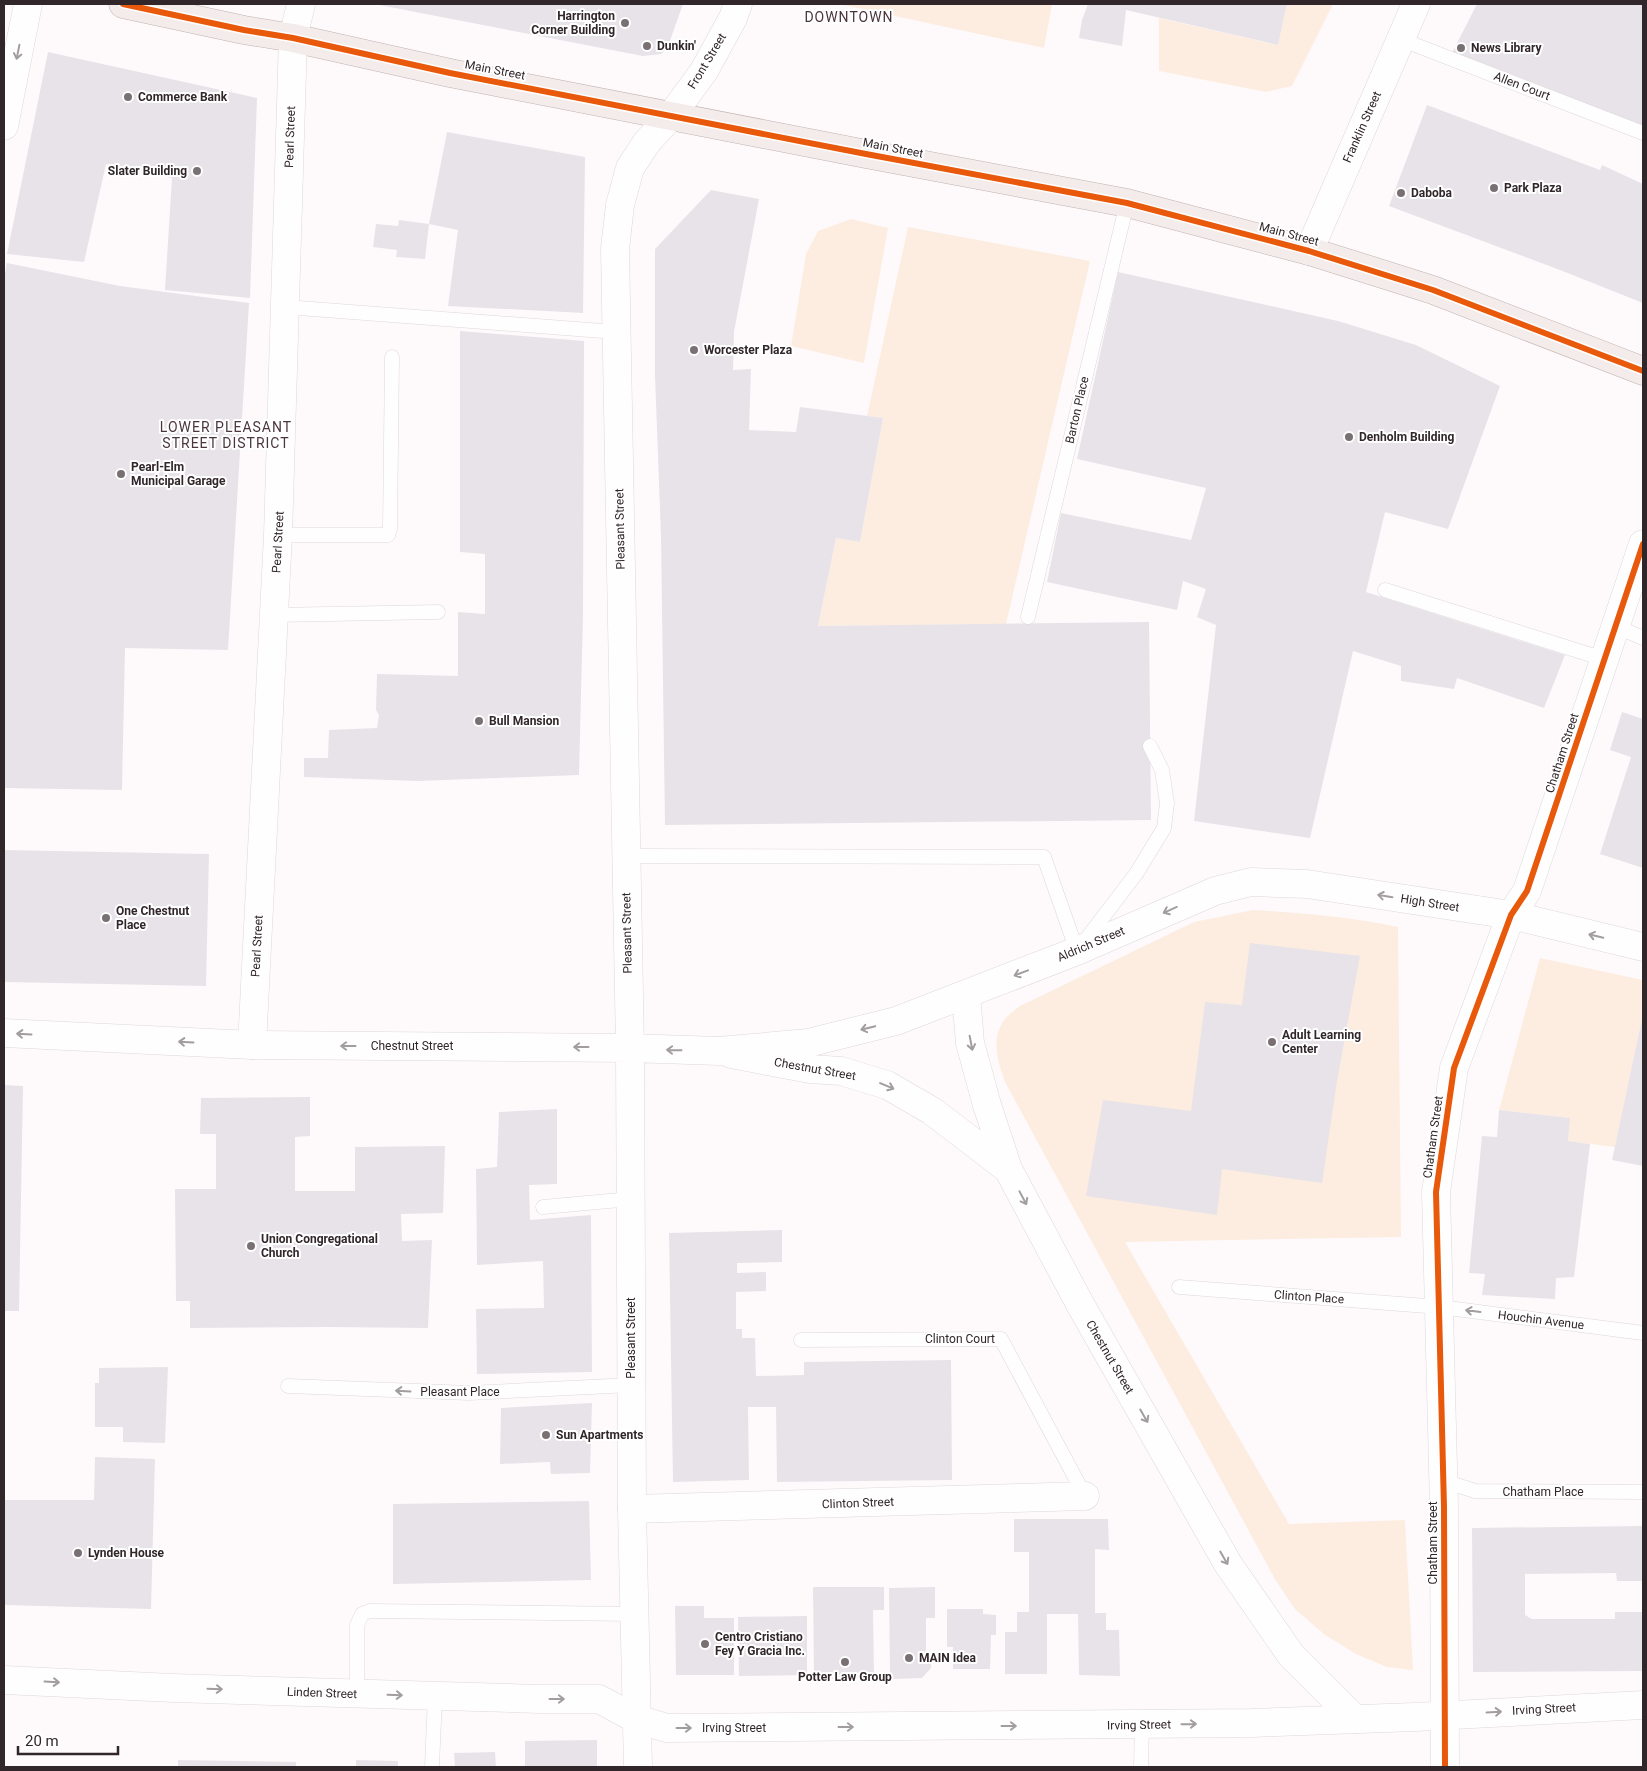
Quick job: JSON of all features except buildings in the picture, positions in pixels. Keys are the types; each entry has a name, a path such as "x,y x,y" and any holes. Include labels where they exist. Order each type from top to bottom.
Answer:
{"main road":[{"path":"4,126 28,4"},
{"name":"Main Street","path":"123,4 244,30 293,38 450,73 1127,203 1309,251 1433,290 1643,371"},
{"name":"Pearl Street","path":"252,1045 278,535 293,38 301,4"},
{"name":"Front Street","path":"671,116 704,70 733,18 738,4"},
{"name":"Franklin Street","path":"1309,251 1416,4"},
{"name":"Pleasant Street","path":"638,1767 633,1614 630,1048 615,249 620,205 630,168 647,142 671,116"},
{"name":"Chatham Street","path":"1445,1767 1444,1481 1436,1192 1454,1068 1511,915 1527,891 1643,544"},
{"name":"High Street","path":"1215,891 1250,882 1307,884 1511,915 1643,947"},
{"name":"Aldrich Street","path":"719,1051 808,1043 896,1021 1077,951 1215,891"},
{"path":"966,995 970,1043 987,1105 1008,1169"},
{"name":"Chestnut Street","path":"4,1033 252,1045 630,1048 719,1051 810,1069 841,1072 888,1085 932,1111 1008,1169 1080,1304 1228,1564 1292,1655 1355,1719"},
{"name":"Clinton Street","path":"632,1509 1085,1496"},
{"name":"Linden Street","path":"4,1680 357,1694 600,1699 636,1719"},
{"name":"Irving Street","path":"636,1719 668,1728 1142,1725 1355,1719 1643,1705"}],"lane":[{"name":"Allen Court","path":"1400,39 1643,133"},
{"name":"Barton Place","path":"1028,618 1127,203"},
{"path":"285,307 616,332"},
{"path":"278,535 388,535 390,529 392,357"},
{"path":"1386,590 1604,659"},
{"path":"274,615 438,612"},
{"path":"1615,626 1643,638"},
{"path":"1077,951 1136,874 1164,828 1167,803 1162,770 1150,746"},
{"path":"626,856 1044,857 1077,951"},
{"path":"543,1207 631,1199"},
{"name":"Clinton Place","path":"1179,1287 1440,1307"},
{"name":"Houchin Avenue","path":"1440,1307 1643,1333"},
{"name":"Clinton Court","path":"801,1340 1002,1339 1085,1496"},
{"name":"Pleasant Place","path":"288,1386 469,1393 631,1385"},
{"name":"Chatham Place","path":"1444,1481 1475,1491 1643,1492"},
{"path":"357,1694 357,1625 362,1614 370,1610 633,1614"},
{"path":"432,1767 435,1696"},
{"path":"1141,1767 1142,1725"}],"shaded area":[{"path":"839,4 1052,4 1044,48"},
{"path":"1287,4 1333,4 1292,86 1266,92 1159,71 1159,18 1278,45"},
{"path":"851,219 888,228 864,363 791,346 806,254 818,231"},
{"path":"908,227 1090,261 1006,624 818,626 836,538 860,542 883,418 867,416"},
{"path":"1253,910 1326,916 1398,927 1401,1237 1125,1242 1289,1524 1405,1520 1413,1670 1387,1667 1356,1654 1325,1635 1295,1609 1276,1581 1005,1082 998,1058 997,1042 1000,1026 1020,1006 1194,922"},
{"path":"1540,958 1643,980 1643,1015 1615,1147 1568,1141 1569,1118 1499,1110"}],"cycle path":[{"path":"123,4 244,30 293,38 450,73 1127,203 1309,251 1433,290 1643,371"},
{"path":"1445,1767 1444,1507 1436,1192 1454,1068 1511,915 1527,891 1643,544"}],"place":[{"name":"Harrington Corner Building","path":"625,23"},
{"name":"Dunkin'","path":"647,46"},
{"name":"News Library","path":"1461,48"},
{"name":"Commerce Bank","path":"128,97"},
{"name":"Slater Building","path":"197,171"},
{"name":"Park Plaza","path":"1494,188"},
{"name":"Daboba","path":"1401,193"},
{"name":"Worcester Plaza","path":"694,350"},
{"name":"Denholm Building","path":"1349,437"},
{"name":"Pearl-Elm Municipal Garage","path":"121,474"},
{"name":"Bull Mansion","path":"479,721"},
{"name":"One Chestnut Place","path":"106,918"},
{"name":"Adult Learning Center","path":"1272,1042"},
{"name":"Union Congregational Church","path":"251,1246"},
{"name":"Sun Apartments","path":"546,1435"},
{"name":"Lynden House","path":"78,1553"},
{"name":"Centro Cristiano Fey Y Gracia Inc.","path":"705,1644"},
{"name":"MAIN Idea","path":"909,1658"},
{"name":"Potter Law Group","path":"845,1662"}],"district":[{"name":"DOWNTOWN","path":"849,17"},
{"name":"LOWER PLEASANT STREET DISTRICT","path":"226,436"}]}
